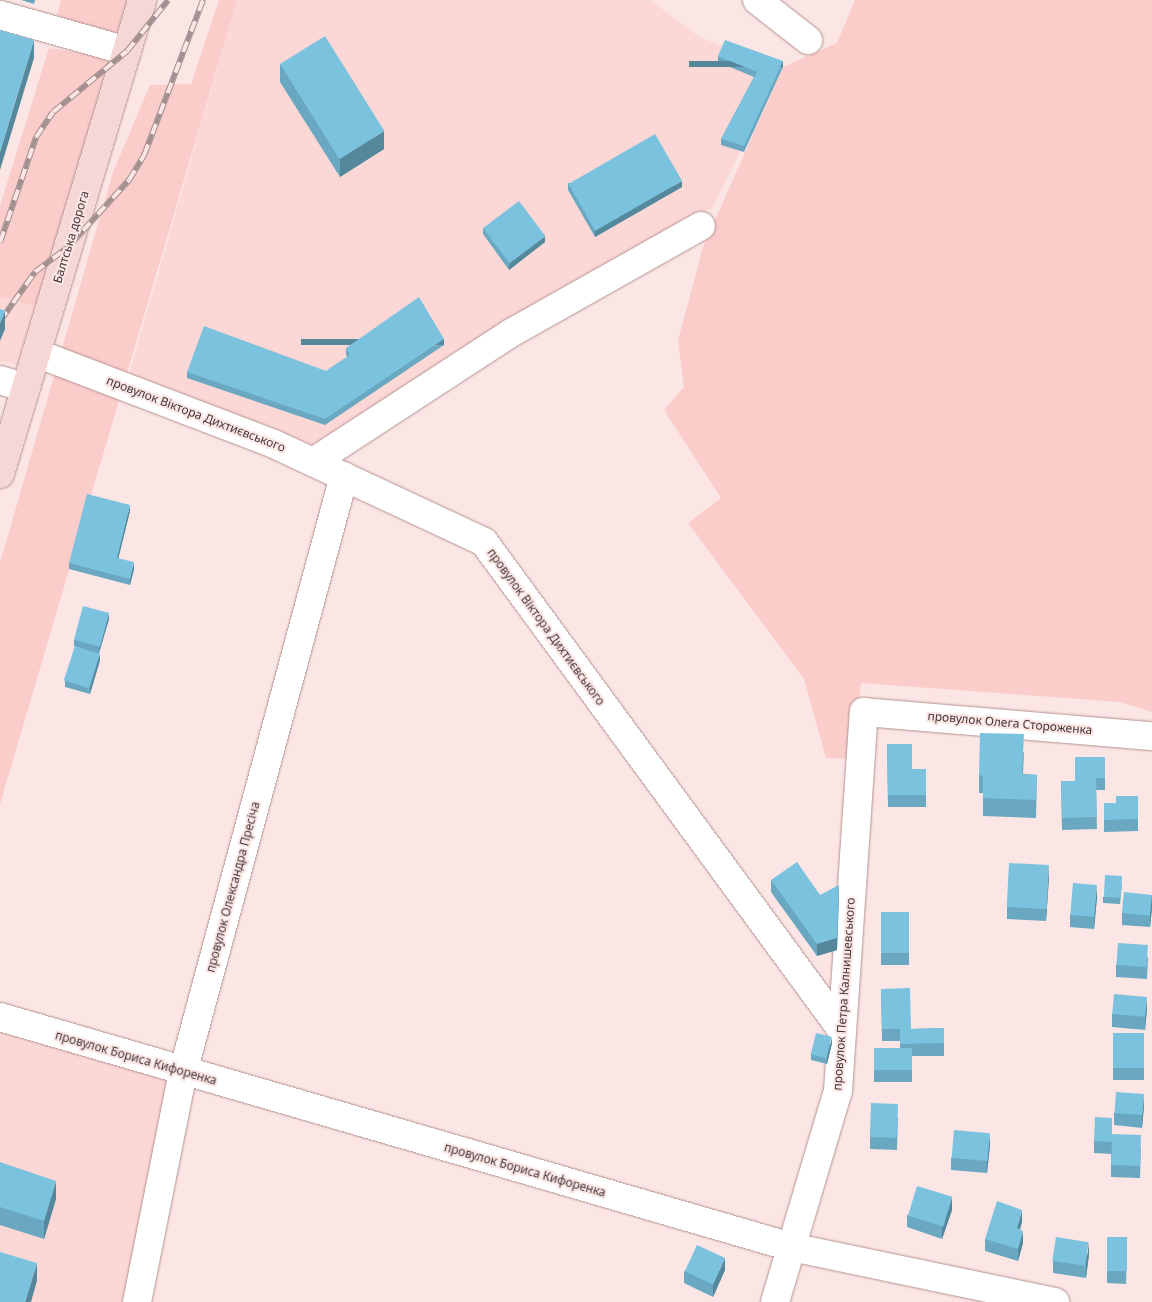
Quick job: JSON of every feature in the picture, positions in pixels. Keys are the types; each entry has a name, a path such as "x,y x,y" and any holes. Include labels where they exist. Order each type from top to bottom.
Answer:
{"main road":[{"name":"Балтська дорога","path":"0,474 142,0"}],"street":[{"path":"757,0 808,40"},
{"path":"0,15 127,51"},
{"path":"313,462 511,333 701,226"},
{"name":"провулок Віктора Дихтиєвського","path":"36,353 313,462 484,542 842,1030"},
{"path":"0,380 26,388"},
{"name":"провулок Олександра Пресіча","path":"137,1302 183,1072 344,476"},
{"name":"провулок Петра Калнишевського","path":"774,1302 838,1091 862,716 868,709"},
{"name":"провулок Олега Стороженка","path":"868,709 1152,736"},
{"name":"провулок Бориса Кифоренка","path":"0,1017 183,1072 948,1291 1055,1302"}],"shaded area":[{"path":"61,0 130,0 119,38 57,15"},
{"path":"219,0 237,0 0,804 0,563 113,172 150,85 191,84"},
{"path":"237,0 650,0 701,38 783,67 712,208 510,329 313,457 126,385"},
{"path":"855,0 1152,0 1152,712 1120,702 861,683 851,759 826,758 804,679 688,523 721,498 664,410 684,387 678,341 703,247 783,67 837,43"},
{"path":"49,48 111,58 36,306 0,297 0,206"},
{"path":"0,297 36,306 22,366 0,361"},
{"path":"0,1022 179,1076 132,1302 0,1302"}],"building":[{"path":"0,30 34,40 0,152"},
{"path":"325,36 384,131 339,159 280,64"},
{"path":"725,40 783,61 744,146 721,139 757,72 718,56"},
{"path":"655,134 682,181 595,231 568,184"},
{"path":"519,201 545,236 510,263 483,228"},
{"path":"419,297 444,339 325,419 187,372 204,326 326,371 350,355 346,348"},
{"path":"0,309 5,311 0,323"},
{"path":"87,494 130,505 117,558 134,562 130,579 69,563"},
{"path":"83,606 109,613 100,647 74,640"},
{"path":"75,646 100,654 89,688 64,680"},
{"path":"980,733 1024,734 1022,774 1037,775 1036,800 983,798 983,776 979,775"},
{"path":"887,744 912,744 912,769 926,769 926,795 888,795"},
{"path":"1075,757 1105,757 1105,778 1096,778 1097,817 1062,818 1061,781 1075,781"},
{"path":"1116,796 1138,796 1138,819 1104,820 1104,803 1116,803"},
{"path":"797,862 820,895 839,885 837,938 817,944 771,880"},
{"path":"1009,863 1049,865 1047,909 1007,907"},
{"path":"1105,875 1122,876 1121,898 1104,897"},
{"path":"1073,883 1097,885 1094,917 1070,915"},
{"path":"1124,892 1152,895 1150,916 1122,913"},
{"path":"881,912 909,912 909,953 881,953"},
{"path":"1118,943 1148,945 1146,967 1116,965"},
{"path":"910,988 911,1029 944,1028 944,1043 900,1044 900,1029 882,1029 881,989"},
{"path":"1114,994 1147,997 1145,1017 1112,1014"},
{"path":"816,1033 832,1037 826,1058 811,1054"},
{"path":"1113,1033 1144,1033 1144,1068 1113,1068"},
{"path":"874,1048 912,1048 912,1070 874,1070"},
{"path":"1116,1092 1144,1094 1142,1115 1115,1113"},
{"path":"871,1103 898,1104 897,1138 870,1137"},
{"path":"1095,1117 1112,1118 1112,1134 1141,1135 1140,1166 1111,1165 1112,1142 1094,1141"},
{"path":"954,1130 990,1133 987,1161 952,1158"},
{"path":"0,1162 56,1181 44,1221 0,1207"},
{"path":"917,1186 952,1197 943,1226 908,1216"},
{"path":"997,1201 1022,1210 1017,1228 1023,1231 1018,1249 985,1239"},
{"path":"1056,1237 1089,1242 1085,1266 1052,1261"},
{"path":"1107,1237 1127,1237 1127,1271 1107,1271"},
{"path":"697,1245 725,1258 713,1284 685,1271"},
{"path":"0,1252 37,1263 25,1302 0,1302"}],"railway":[{"path":"0,242 36,137 53,112 127,51 168,0"},
{"path":"0,321 35,272 68,247 129,180 144,155 203,0"}]}
